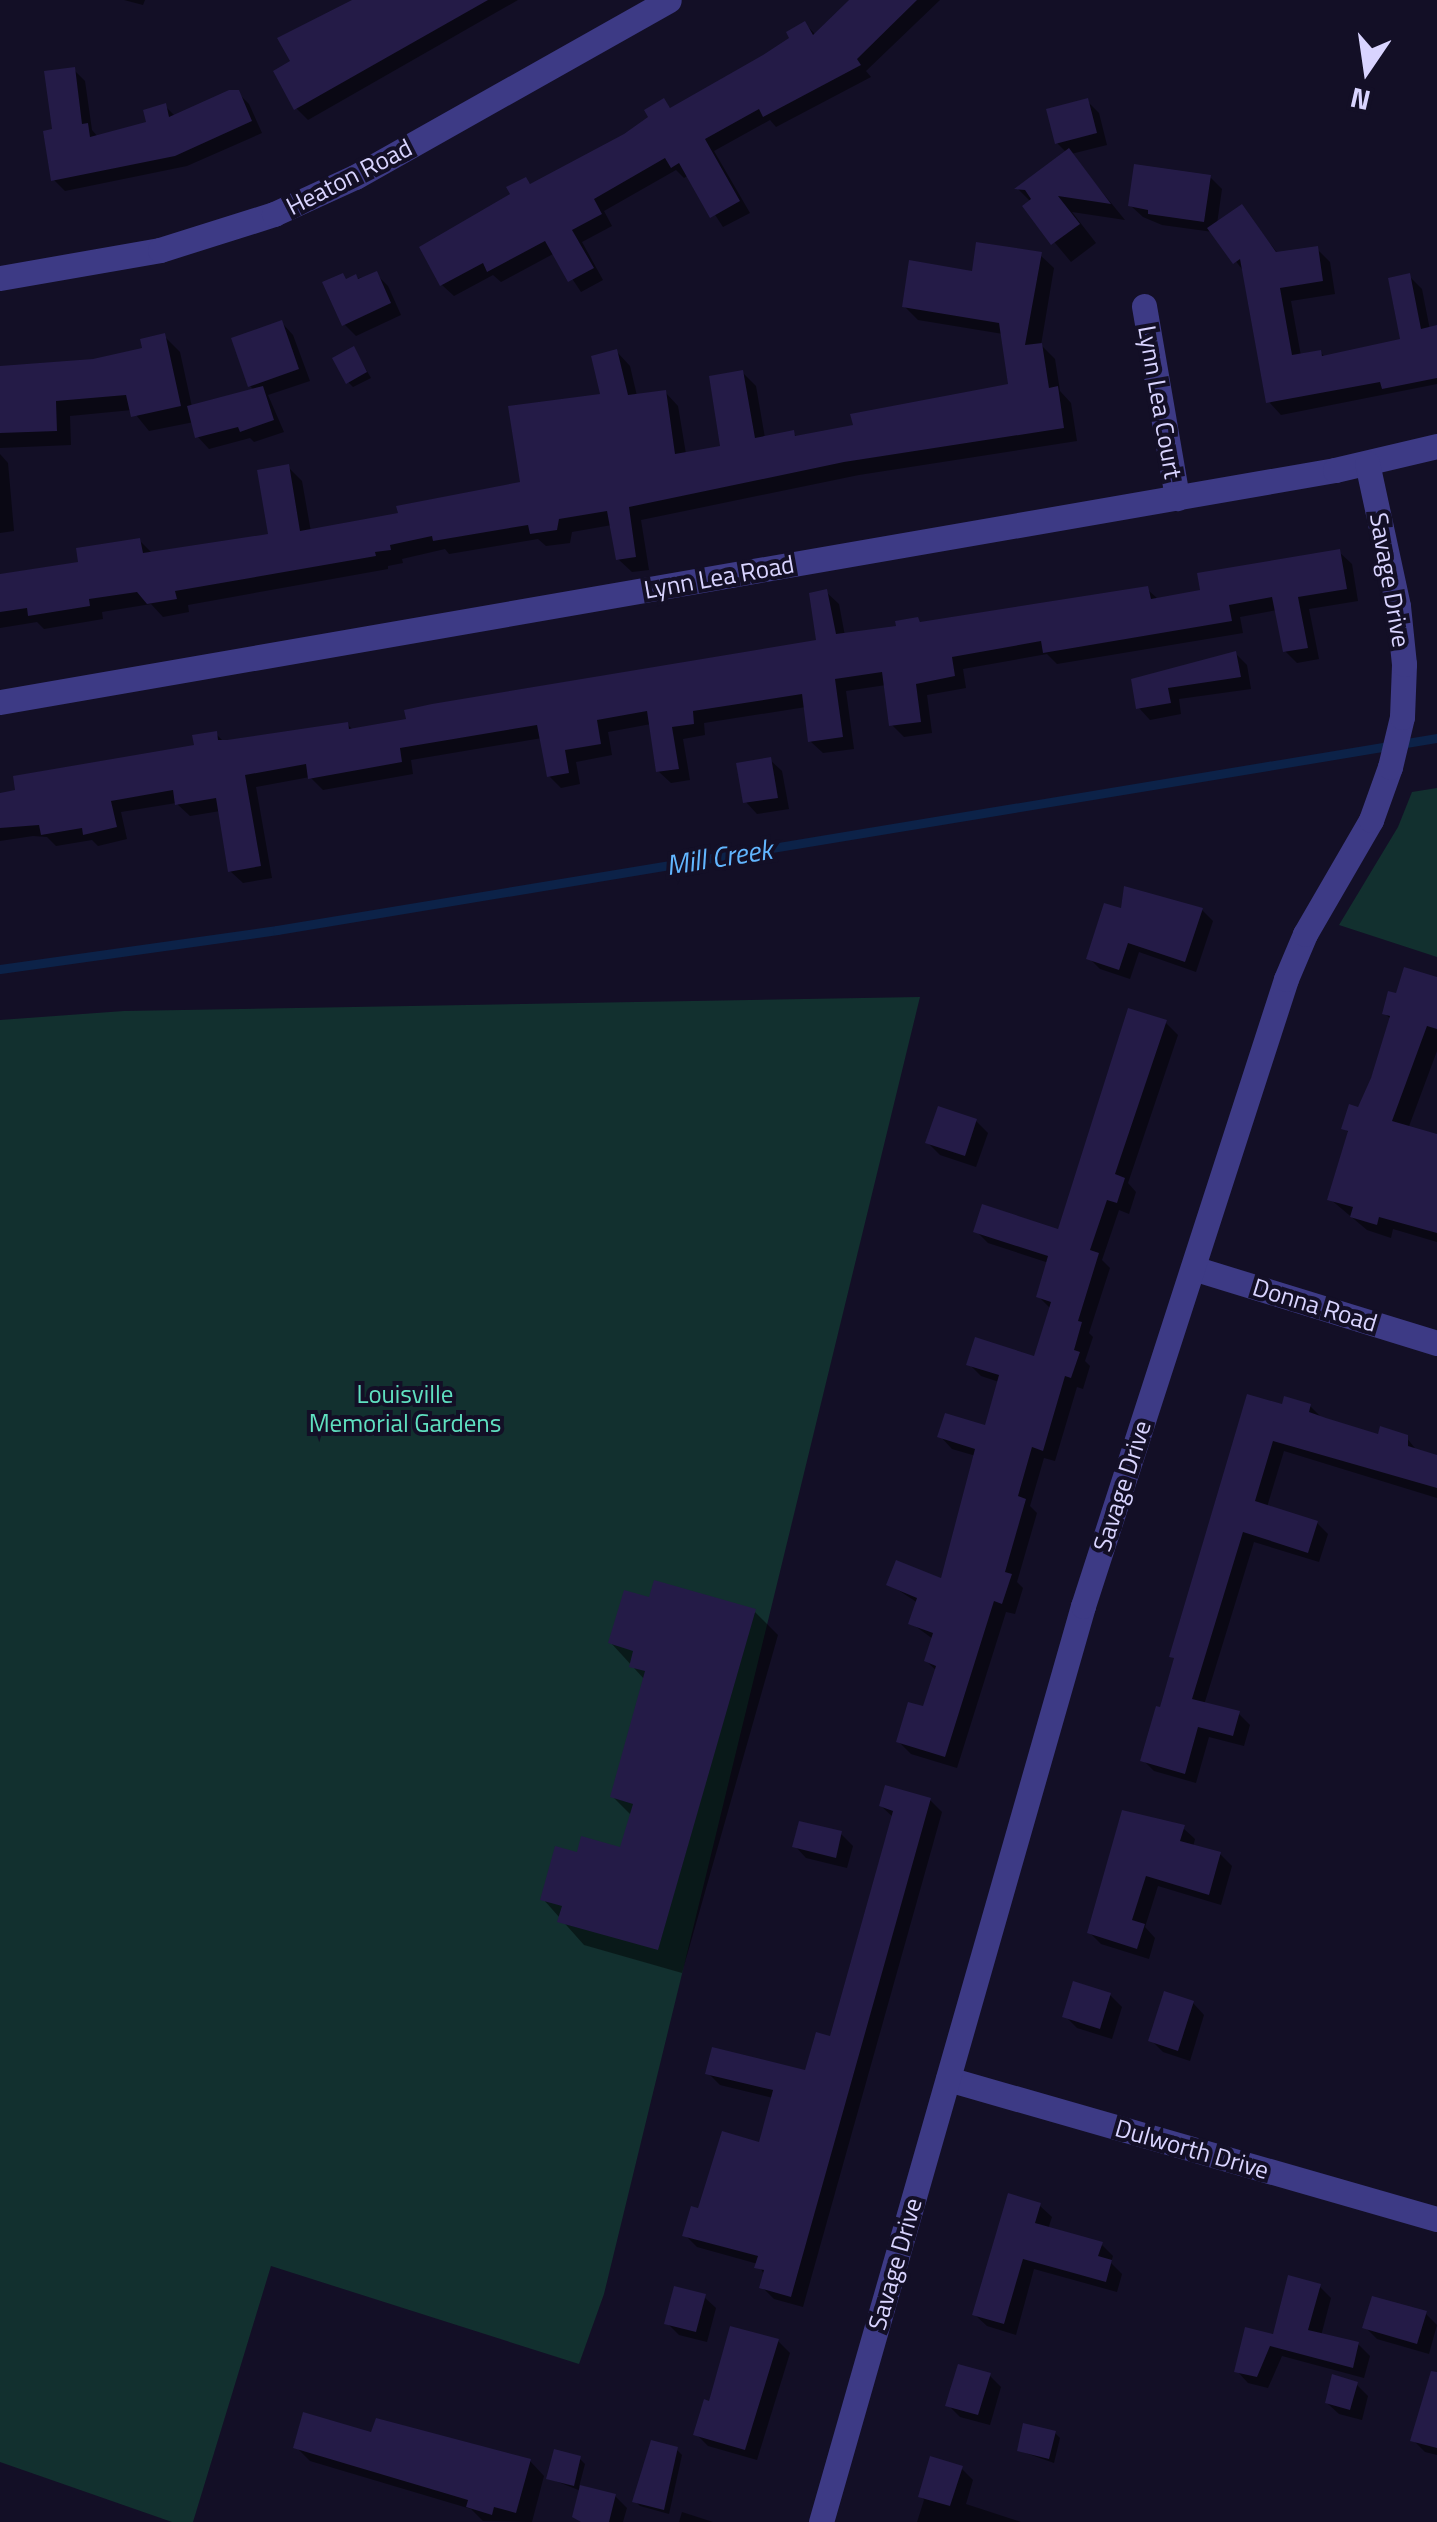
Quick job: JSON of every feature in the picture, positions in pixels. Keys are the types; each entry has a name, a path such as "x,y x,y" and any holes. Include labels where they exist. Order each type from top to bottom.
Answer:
{"street":[{"name":"Heaton Road","path":"0,278 160,250 274,214 355,177 669,0"},
{"name":"Lynn Lea Court","path":"1144,306 1177,498"},
{"name":"Lynn Lea Road","path":"0,702 1177,498 1437,446"},
{"name":"Savage Drive","path":"821,2522 1083,1606 1286,978 1305,934 1371,820 1402,717 1404,664 1398,606 1367,463"},
{"name":"Donna Road","path":"1193,1268 1437,1342"},
{"name":"Dulworth Drive","path":"948,2079 1437,2218"}],"green space":[{"path":"1437,788 1437,957 1339,925 1398,827 1412,792"},
{"name":"Louisville Memorial Gardens","path":"920,997 604,2294 579,2364 271,2266 193,2522 172,2522 0,2462 0,1020 124,1011"}],"building":[{"path":"352,0 488,0 294,110 273,71 290,61 277,38"},
{"path":"849,0 917,0 857,59 861,65 763,117 759,109 705,139 740,201 710,218 679,163 671,168 665,158 594,199 602,214 572,230 594,268 568,282 545,241 487,272 483,263 440,286 419,247 510,194 506,187 526,177 530,184 624,134 648,117 644,110 664,98 670,108 763,55 789,38 786,32 805,21 813,35"},
{"path":"75,67 82,124 88,123 90,137 146,122 143,110 166,103 169,117 229,90 239,90 252,121 175,156 51,181 43,131 52,129 44,71"},
{"path":"1088,98 1097,133 1055,144 1046,109"},
{"path":"1069,148 1111,204 1058,196 1080,224 1051,245 1022,206 1031,199 1025,190 1014,189"},
{"path":"1134,164 1211,175 1204,222 1148,214 1148,210 1128,206"},
{"path":"1242,204 1276,252 1318,246 1323,281 1280,288 1292,355 1321,350 1322,356 1400,339 1388,278 1410,273 1421,329 1437,325 1437,378 1382,389 1380,382 1266,403 1240,259 1233,264 1207,228"},
{"path":"976,242 1042,252 1025,345 1042,343 1049,388 1058,386 1064,428 844,462 629,507 636,557 616,560 607,511 559,519 557,530 530,534 528,525 433,541 432,536 390,545 391,550 375,552 376,556 175,591 177,599 147,604 137,592 89,599 90,606 28,616 27,608 0,612 0,574 78,562 76,548 140,538 143,553 268,534 257,470 289,464 300,531 398,513 396,506 520,482 508,406 600,394 591,356 617,349 628,395 666,390 675,454 720,446 709,376 743,370 755,438 794,430 795,436 853,425 850,414 1008,384 999,323 902,307 909,260 972,271"},
{"path":"377,271 391,303 342,326 322,282 343,273 346,279 356,274 358,279"},
{"path":"282,320 299,369 248,387 231,338"},
{"path":"165,333 181,406 131,417 126,395 56,401 57,431 0,433 0,366 93,359 142,348 140,339"},
{"path":"354,346 367,372 346,384 332,358"},
{"path":"263,386 274,420 240,432 238,427 195,438 187,406"},
{"path":"1340,549 1347,589 1298,597 1308,648 1283,652 1272,597 1229,605 1232,621 1043,653 1041,641 952,657 955,676 916,684 921,722 889,726 882,672 835,679 843,737 808,742 802,694 693,711 694,724 672,727 679,769 656,772 647,711 597,720 601,744 565,750 569,773 547,777 537,725 400,748 402,762 308,779 306,764 245,775 261,866 228,872 216,798 175,805 173,790 111,801 117,827 83,835 82,828 41,835 39,825 0,828 0,793 15,790 13,776 194,745 192,735 217,731 218,740 227,740 348,722 349,729 406,719 404,710 432,704 816,640 809,593 827,589 836,634 896,626 895,621 918,617 920,622 1148,586 1151,599 1200,590 1197,573"},
{"path":"1236,651 1241,677 1168,688 1171,703 1136,709 1131,679"},
{"path":"771,757 778,798 743,803 736,763"},
{"path":"1124,886 1203,908 1185,962 1128,943 1119,970 1086,959 1104,903 1121,908"},
{"path":"1404,967 1437,977 1437,1029 1427,1026 1392,1121 1437,1134 1437,1233 1379,1217 1377,1225 1350,1217 1353,1207 1327,1200 1348,1131 1341,1129 1349,1104 1358,1107 1371,1078 1390,1016 1382,1014 1388,991 1396,993"},
{"path":"1128,1008 1167,1020 1115,1174 1125,1178 1117,1203 1107,1200 1090,1250 1099,1253 1078,1321 1082,1322 1074,1350 1080,1352 1071,1378 1065,1376 1043,1451 1032,1447 1018,1496 1026,1499 1005,1572 1012,1574 1002,1604 994,1601 945,1757 896,1742 908,1702 923,1706 936,1666 924,1661 933,1633 908,1624 917,1598 886,1585 896,1560 941,1578 975,1449 937,1437 945,1413 985,1425 999,1375 966,1365 975,1337 1034,1356 1051,1302 1036,1297 1048,1256 973,1232 982,1204 1058,1229"},
{"path":"938,1106 977,1119 965,1156 925,1143"},
{"path":"1247,1394 1282,1404 1284,1396 1311,1404 1309,1412 1326,1418 1378,1434 1380,1426 1408,1435 1408,1446 1437,1455 1437,1488 1273,1441 1255,1501 1318,1521 1308,1553 1243,1532 1192,1699 1240,1711 1233,1736 1198,1727 1185,1774 1140,1761 1156,1706 1160,1707 1174,1658 1169,1657"},
{"path":"654,1580 756,1609 658,1950 557,1922 562,1906 540,1900 555,1846 577,1852 581,1836 620,1847 633,1804 610,1797 645,1671 629,1667 633,1651 608,1643 624,1590 649,1597"},
{"path":"885,1785 931,1798 791,2297 759,2288 764,2270 754,2268 758,2256 682,2236 691,2206 698,2208 722,2131 759,2142 773,2090 705,2074 712,2047 805,2070 816,2032 830,2036 893,1811 879,1806"},
{"path":"1122,1810 1185,1825 1180,1841 1221,1852 1209,1895 1146,1876 1132,1920 1145,1924 1137,1949 1087,1933"},
{"path":"799,1821 842,1831 836,1858 792,1847"},
{"path":"1073,1981 1111,1993 1100,2029 1062,2017"},
{"path":"1164,1991 1194,2001 1178,2051 1148,2041"},
{"path":"1008,2193 1041,2203 1035,2223 1103,2242 1098,2256 1112,2260 1106,2282 1023,2259 1004,2324 972,2315"},
{"path":"1288,2275 1321,2284 1308,2330 1359,2342 1353,2368 1270,2346 1257,2377 1234,2372 1245,2327 1273,2334"},
{"path":"674,2286 706,2294 696,2332 664,2324"},
{"path":"1372,2296 1427,2311 1417,2344 1362,2328"},
{"path":"730,2326 779,2339 745,2450 693,2435 704,2399 709,2401"},
{"path":"958,2364 991,2373 978,2415 945,2406"},
{"path":"1431,2371 1437,2372 1437,2448 1410,2441"},
{"path":"1332,2374 1358,2382 1350,2410 1325,2403"},
{"path":"303,2412 371,2432 376,2418 531,2459 516,2513 494,2507 492,2515 466,2507 468,2500 293,2448"},
{"path":"1023,2423 1056,2431 1049,2459 1017,2451"},
{"path":"651,2440 678,2447 664,2510 632,2502"},
{"path":"554,2449 581,2456 574,2486 546,2479"},
{"path":"930,2456 963,2466 950,2506 918,2497"},
{"path":"580,2485 616,2494 609,2522 581,2522 572,2517"}],"waterway":[{"name":"Mill Creek","path":"0,969 277,930 1437,738"}]}
